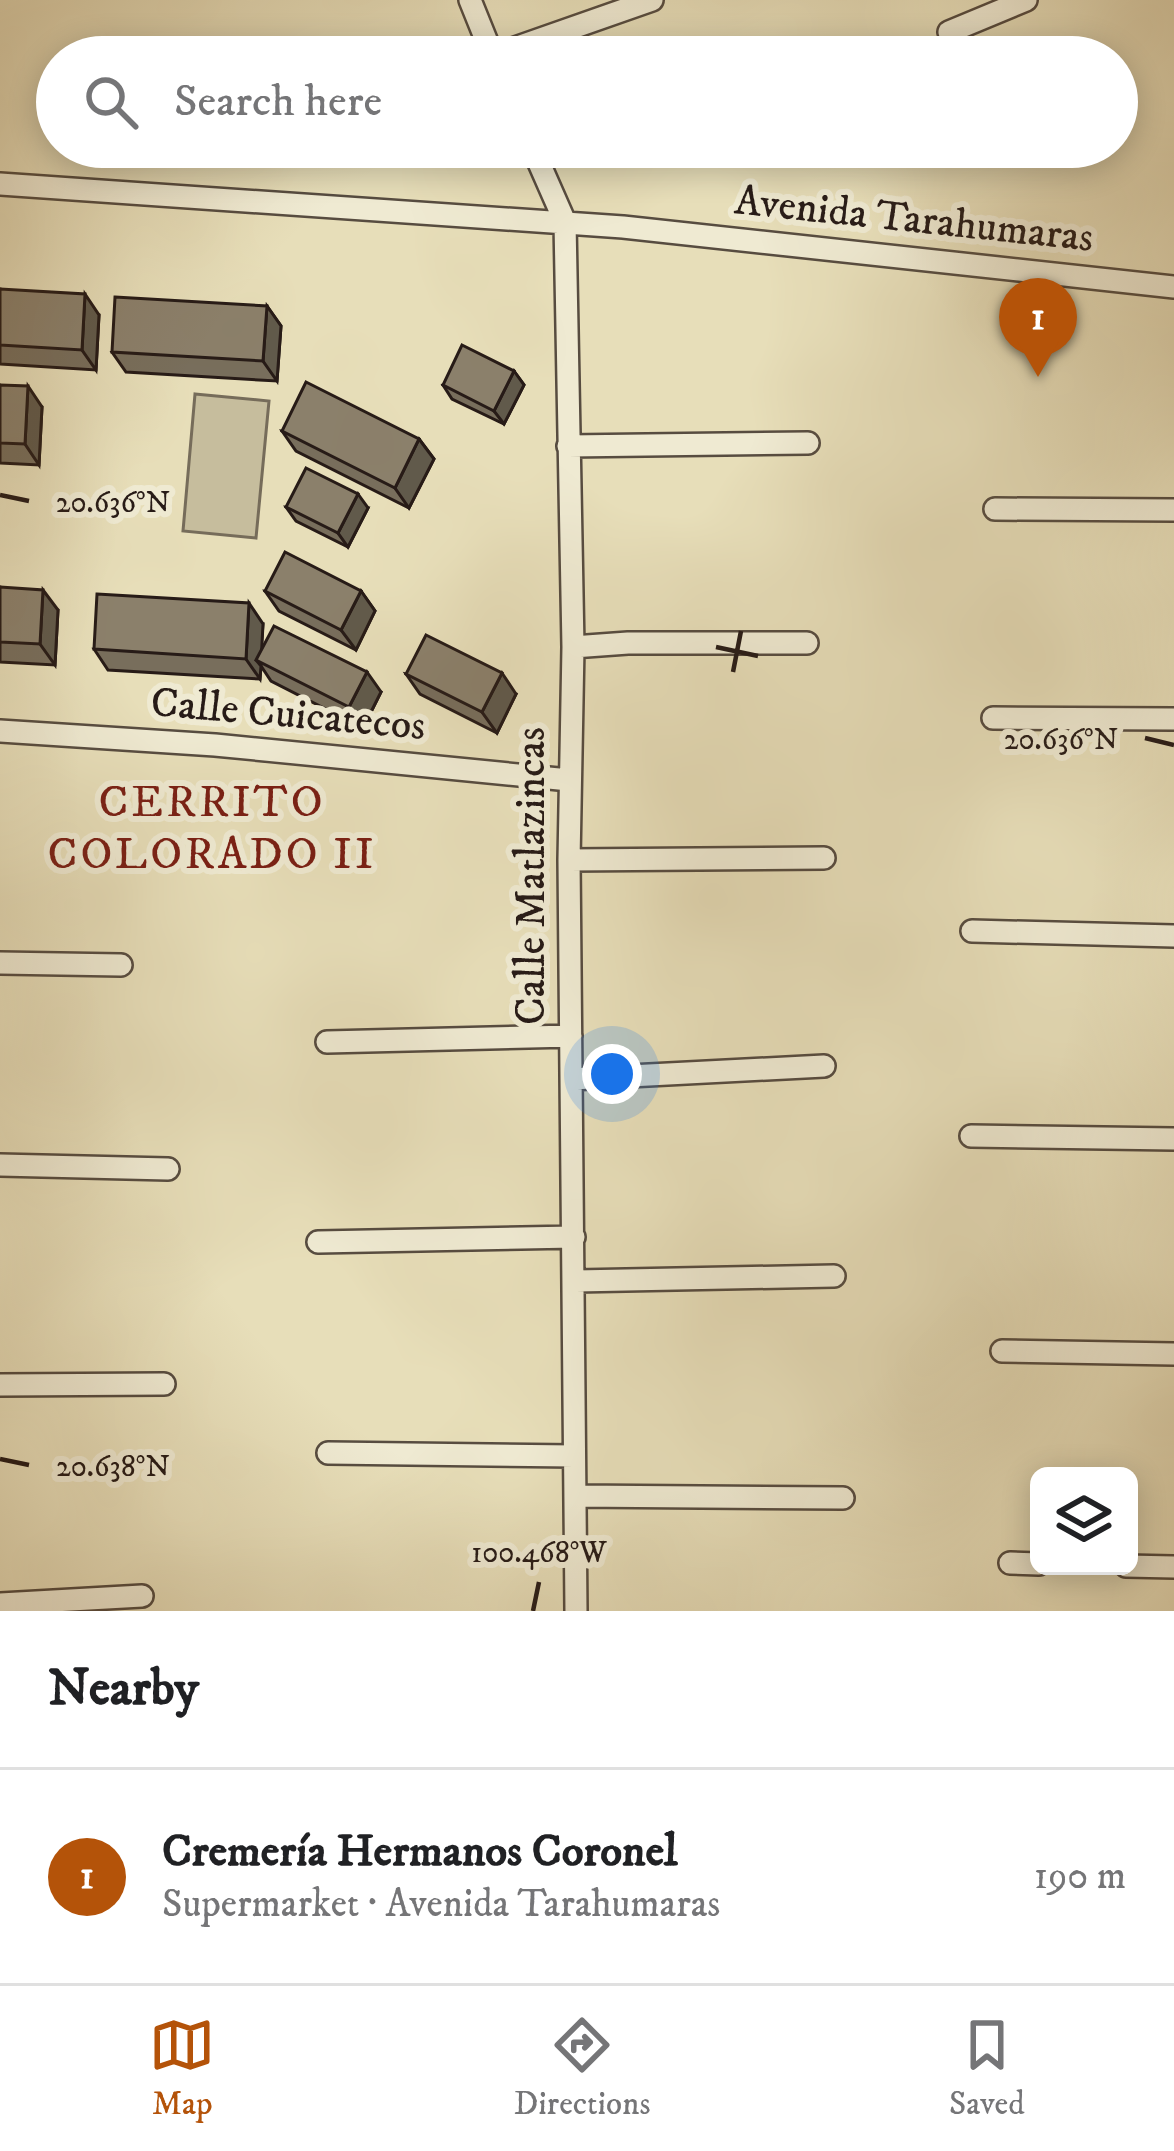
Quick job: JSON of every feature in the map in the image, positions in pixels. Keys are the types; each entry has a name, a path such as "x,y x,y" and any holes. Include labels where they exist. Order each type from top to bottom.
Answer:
{"street":[{"path":"470,0 484,36"},
{"path":"549,36 652,0"},
{"path":"949,32 1026,0"},
{"name":"Calle Matlazincas","path":"541,168 565,223 573,647 569,860 576,1611"},
{"name":"Avenida Tarahumaras","path":"0,184 565,223 1174,287"},
{"path":"568,446 808,443"},
{"path":"994,509 1174,510"},
{"path":"573,647 807,643"},
{"path":"993,718 1174,718"},
{"name":"Calle Cuicatecos","path":"0,731 214,745 569,780"},
{"path":"569,860 824,858"},
{"path":"972,931 1174,936"},
{"path":"0,963 122,965"},
{"path":"327,1042 571,1036"},
{"path":"572,1079 824,1066"},
{"path":"971,1136 1174,1138"},
{"path":"0,1165 168,1169"},
{"path":"318,1242 574,1238"},
{"path":"576,1281 834,1276"},
{"path":"1002,1351 1174,1354"},
{"path":"0,1385 164,1384"},
{"path":"328,1454 574,1456"},
{"path":"575,1496 843,1498"},
{"path":"1010,1563 1030,1564"},
{"path":"1138,1566 1174,1567"},
{"path":"0,1604 142,1596"}],"lane":[{"path":"1048,343 1049,274"}],"shaded area":[{"path":"195,394 269,401 256,538 183,531"}],"building":[{"path":"0,289 85,294 82,350 0,345"},
{"path":"115,297 267,306 263,361 112,352"},
{"path":"462,345 514,371 494,411 443,385"},
{"path":"306,382 419,439 395,488 282,431"},
{"path":"0,385 28,386 25,444 0,443"},
{"path":"306,468 358,494 338,533 286,507"},
{"path":"285,552 361,591 341,630 265,591"},
{"path":"0,587 43,590 40,644 0,642"},
{"path":"97,594 249,603 246,659 94,649"},
{"path":"274,626 367,672 349,707 256,660"},
{"path":"426,635 502,673 482,712 406,674"}],"place":[{"name":"Cremería Hermanos Coronel","path":"1038,377"}],"district":[{"name":"CERRITO COLORADO II","path":"212,829"}]}
